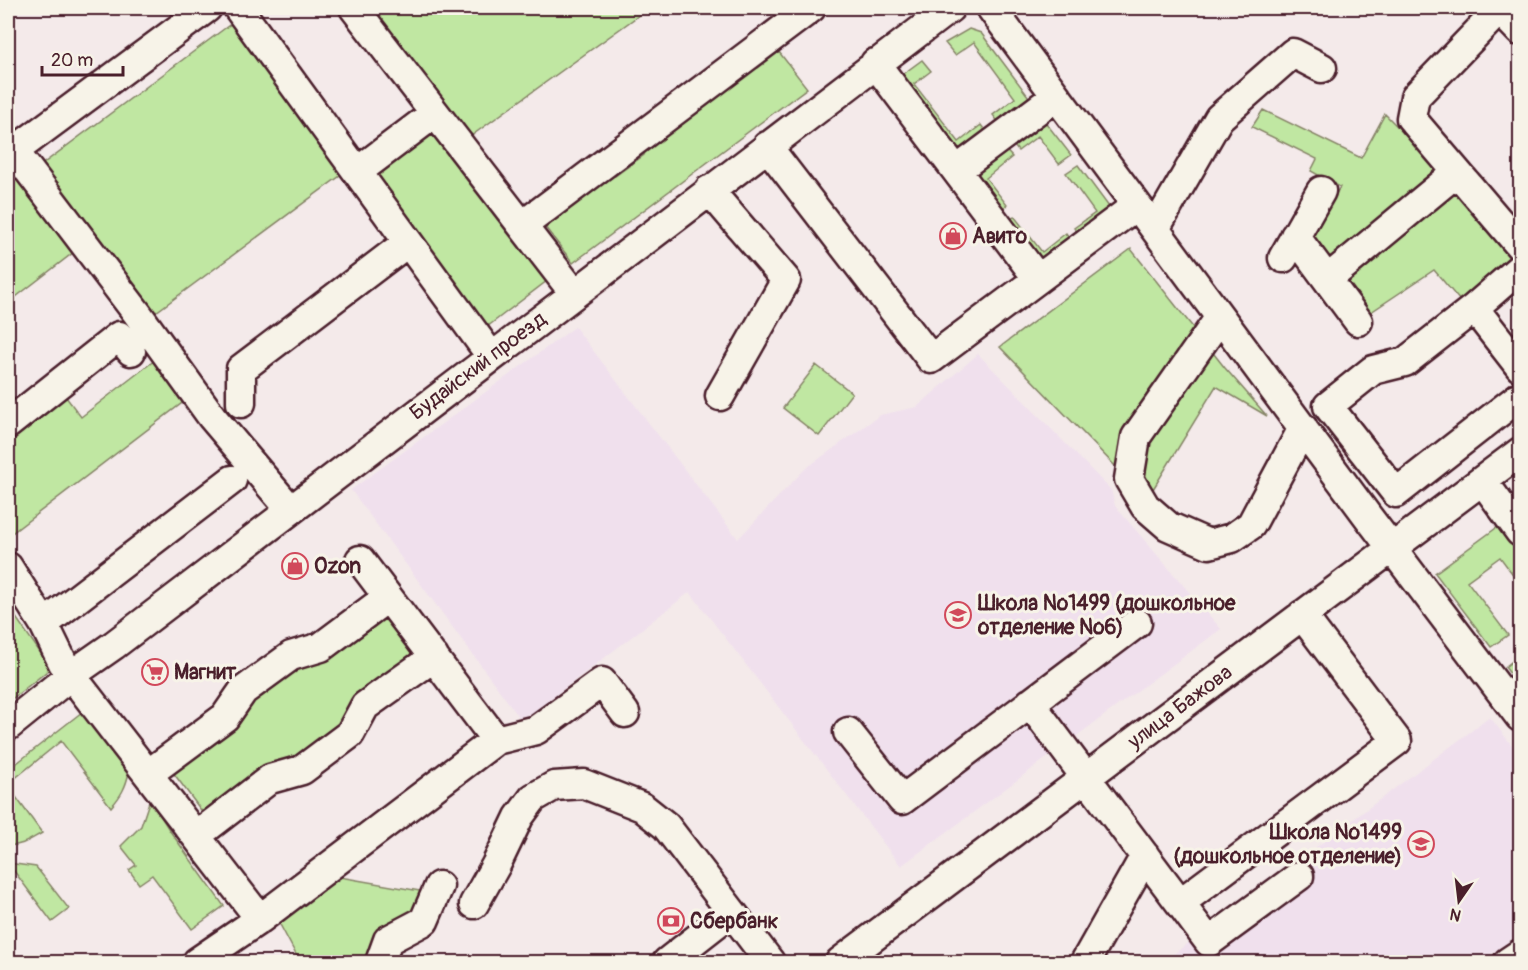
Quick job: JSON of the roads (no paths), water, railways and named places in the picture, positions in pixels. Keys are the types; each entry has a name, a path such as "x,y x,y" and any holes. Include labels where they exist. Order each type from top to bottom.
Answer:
{"street":[{"path":"207,8 11,147 212,417 290,509"},
{"path":"238,8 491,356"},
{"path":"354,8 574,293"},
{"path":"523,225 812,8"},
{"name":"Будайский проезд","path":"8,726 71,675 114,645 950,8"},
{"path":"991,8 1392,549 1521,717"},
{"path":"1521,32 1499,8 1415,97 1411,118 1521,246"},
{"path":"1155,229 1219,118 1293,54 1322,68"},
{"path":"875,63 1038,279"},
{"path":"957,170 1056,96"},
{"path":"357,172 435,113"},
{"path":"767,146 932,359 1137,205"},
{"path":"1329,279 1457,172"},
{"path":"709,190 786,280 720,396"},
{"path":"1321,191 1289,247 1329,279 1358,321"},
{"path":"241,403 241,369 408,242"},
{"path":"1521,268 1405,362 1373,370 1328,406 1396,493 1521,396"},
{"path":"1474,308 1521,367"},
{"path":"1220,316 1136,437 1129,479 1145,506 1168,526 1209,544 1232,538 1251,525 1303,428"},
{"path":"8,424 119,336 131,351"},
{"name":"улица Бажова","path":"840,963 1521,452"},
{"path":"44,624 232,480"},
{"path":"1483,480 1521,532"},
{"path":"360,560 496,740"},
{"path":"8,567 44,624 71,675 260,919"},
{"path":"148,774 225,717 243,691 291,656 321,647 388,597"},
{"path":"1180,903 1397,741 1302,615"},
{"path":"848,732 902,800 1137,623"},
{"path":"196,836 270,779 302,770 350,734 365,706 434,657"},
{"path":"197,963 260,919 496,740 536,730 602,682 625,713"},
{"path":"1030,703 1209,942 1299,876"},
{"path":"474,904 496,865 519,816 533,798 554,786 584,784 642,807 666,826 770,963"},
{"path":"1085,963 1145,856"},
{"path":"380,963 388,940 424,921 439,886"},
{"path":"667,963 731,912"},
{"path":"1508,963 1521,954"}],"place":[{"name":"Авито","path":"953,236"},
{"name":"Ozon","path":"295,566"},
{"name":"Школа №1499 (дошкольное отделение №6)","path":"958,615"},
{"name":"Магнит","path":"155,672"},
{"name":"Школа №1499 (дошкольное отделение)","path":"1421,844"},
{"name":"Сбербанк","path":"671,921"}]}
